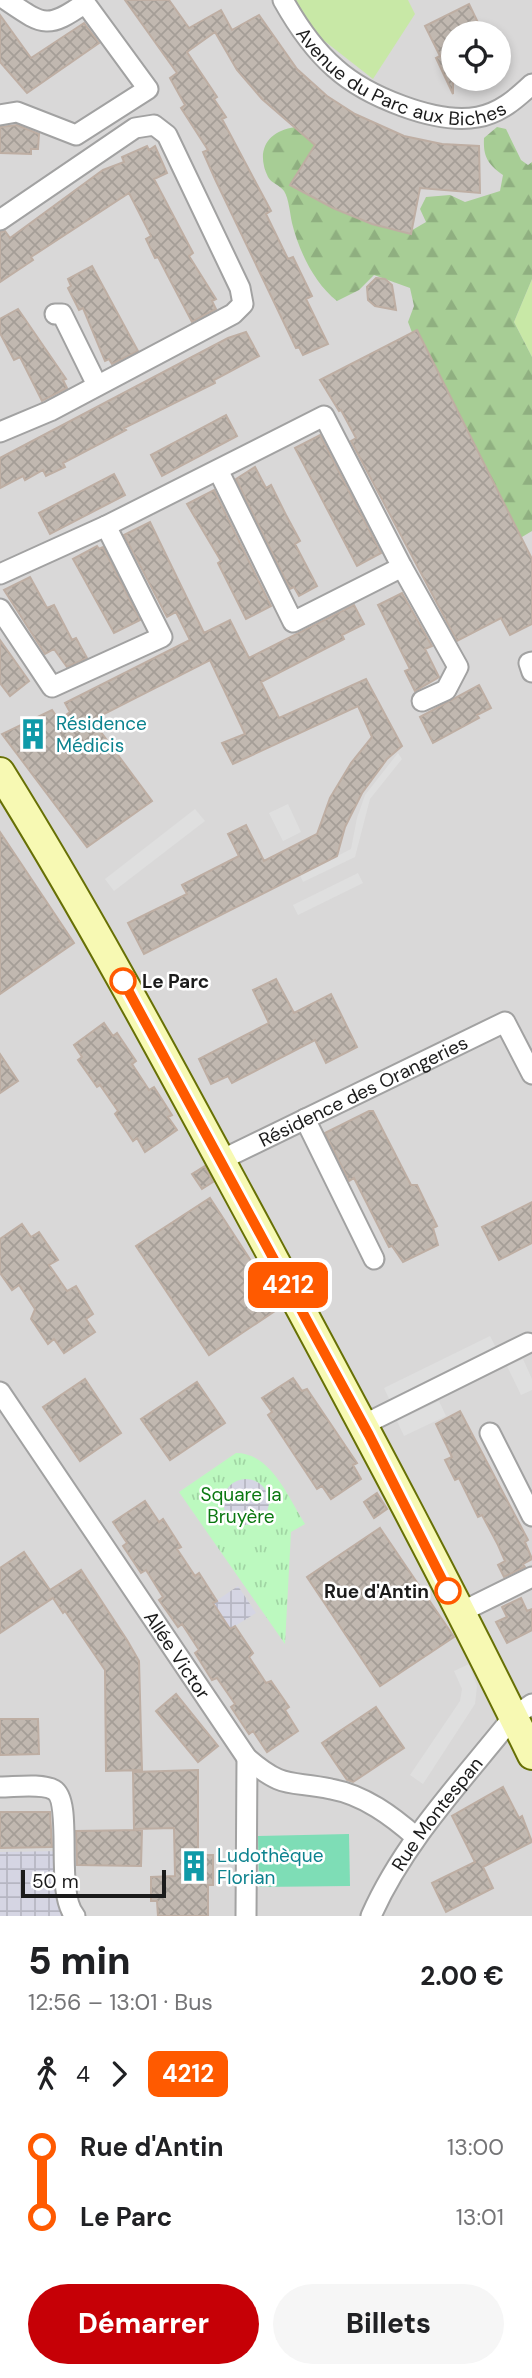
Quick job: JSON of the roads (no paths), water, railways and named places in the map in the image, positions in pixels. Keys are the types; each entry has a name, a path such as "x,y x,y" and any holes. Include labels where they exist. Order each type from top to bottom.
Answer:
{"street":[{"path":"0,114 18,112 76,135 148,89 85,3 62,19 49,23 38,22 6,0"},
{"name":"Avenue du Parc aux Biches","path":"283,0 300,29 336,69 362,87 400,105 457,119 478,117 518,99 532,84"},
{"path":"0,220 135,128 155,125 167,135 240,288 243,304 233,314 50,411 0,432"},
{"path":"55,314 62,314 97,385"},
{"path":"0,574 106,526 324,416 402,567 458,667 446,690 422,701"},
{"path":"218,470 293,622 402,567"},
{"path":"0,609 52,687 162,637 106,526"},
{"path":"1,776 74,891 363,1424 459,1613 523,1711 532,1755"},
{"name":"Résidence des Orangeries","path":"221,1160 505,1022 532,1074"},
{"path":"305,1119 374,1259"},
{"path":"363,1424 528,1343"},
{"name":"Allée Victor","path":"0,1392 247,1758 266,1774 289,1785 332,1789 358,1798 387,1812 416,1837"},
{"path":"489,1433 532,1516"},
{"path":"459,1613 532,1577"},
{"name":"Rue Montespan","path":"371,1916 382,1890 416,1837 523,1711"},
{"path":"246,1916 247,1758"},
{"path":"0,1787 46,1788 55,1790 62,1799 63,1865 69,1910 75,1916"}],"place":[{"name":"Résidence Médicis","path":"33,734"},
{"name":"Le Parc","path":"123,981"},
{"name":"Rue d'Antin","path":"448,1591"},
{"name":"Ludothèque Florian","path":"194,1866"}],"park label":[{"name":"Square la Bruyère","path":"241,1505"}]}
